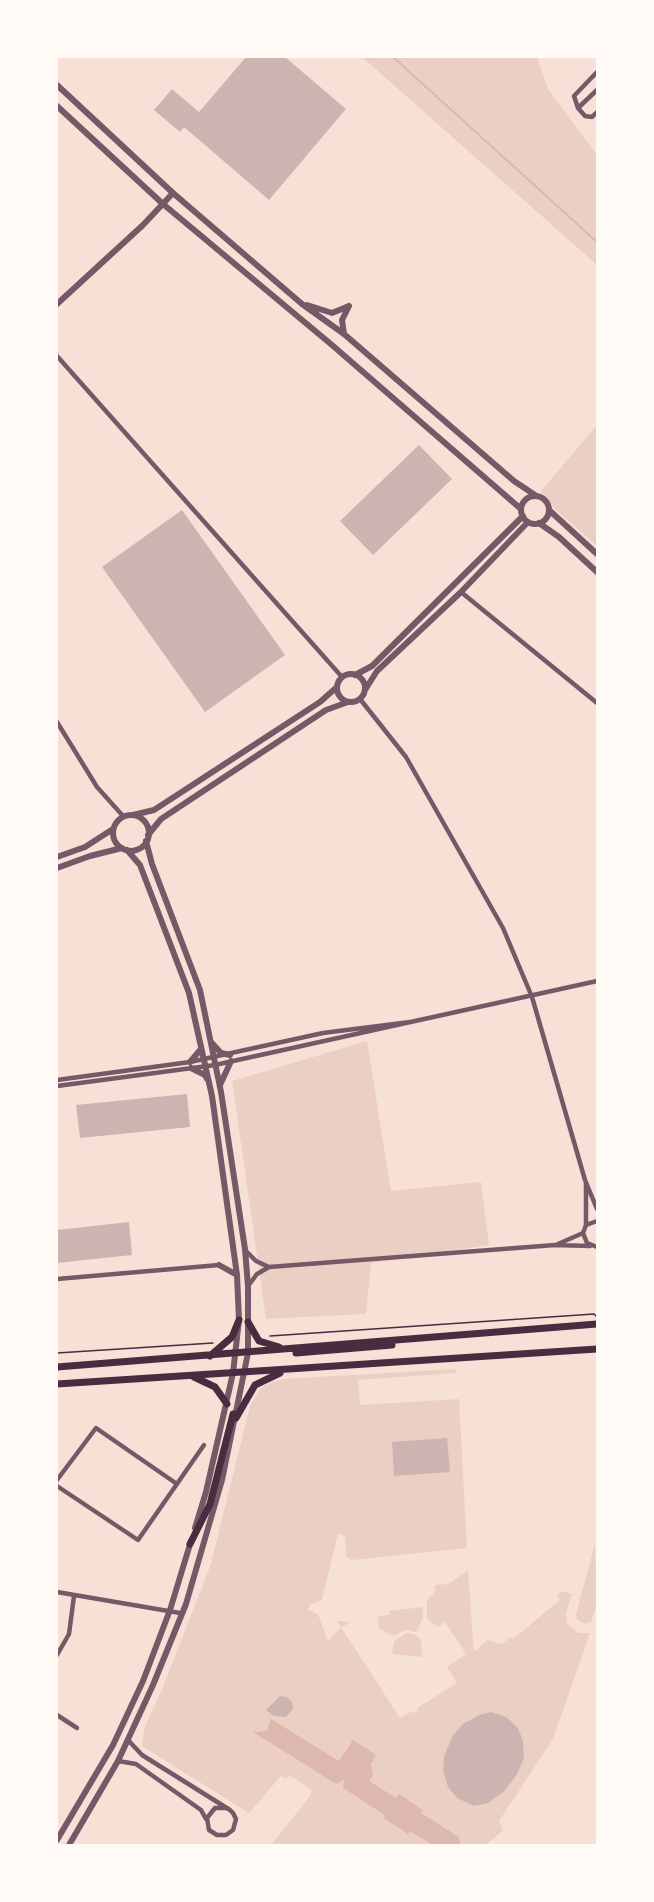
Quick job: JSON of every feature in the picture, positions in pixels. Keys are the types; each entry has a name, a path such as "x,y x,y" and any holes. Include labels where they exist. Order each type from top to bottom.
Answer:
{"main road":[{"path":"210,1356 226,1344 236,1331 239,1320"},
{"path":"248,1322 259,1341 283,1348 306,1348"},
{"path":"57,1367 597,1324"},
{"path":"296,1353 378,1347 435,1338"},
{"path":"57,1384 597,1349"},
{"path":"190,1544 210,1504 234,1416 251,1391 262,1380 299,1368"},
{"path":"180,1375 207,1381 215,1386 227,1404"}],"street":[{"path":"597,72 575,92 578,108 588,117 597,112"},
{"path":"57,85 173,193 302,304 344,334 514,481 545,500 549,510 597,554"},
{"path":"578,108 597,90"},
{"path":"57,105 163,204 341,353 524,516 539,523 597,572"},
{"path":"57,304 173,193"},
{"path":"302,304 332,313 349,306 342,320 344,334"},
{"path":"57,356 342,677"},
{"path":"57,868 90,856 136,849 161,819 326,710 360,699 376,671 461,592 524,516 526,499 536,495"},
{"path":"539,523 547,518 549,510"},
{"path":"342,677 355,675 372,666 524,516"},
{"path":"461,592 597,703"},
{"path":"355,675 360,678 365,690"},
{"path":"57,857 94,842 113,829 123,816 154,810 320,702 337,687 342,677"},
{"path":"337,687 339,697 348,702"},
{"path":"360,699 406,757 503,928 532,997 585,1180 597,1209"},
{"path":"57,722 97,787 123,816"},
{"path":"69,1845 118,1761 153,1686 180,1613 218,1496 248,1353 248,1286 245,1249 220,1086 200,990 152,864 145,822 134,815"},
{"path":"57,1840 113,1745 143,1681 170,1610 207,1492 233,1373 239,1320 237,1275 210,1085 185,983 140,865 114,838 113,829"},
{"path":"57,1086 215,1061 323,1033 415,1022 597,981"},
{"path":"211,1042 221,1053 230,1058"},
{"path":"190,1065 200,1053 201,1046"},
{"path":"220,1086 230,1058"},
{"path":"57,1080 190,1065 205,1075 210,1085"},
{"path":"585,1180 584,1240 593,1246 597,1254"},
{"path":"586,1225 597,1221"},
{"path":"555,1245 583,1233"},
{"path":"248,1286 257,1274 269,1267 555,1245 593,1246"},
{"path":"245,1249 256,1261 269,1267"},
{"path":"219,1265 234,1251"},
{"path":"57,1279 219,1265 237,1275"},
{"path":"57,1480 96,1428 177,1484"},
{"path":"57,1486 138,1540 204,1445"},
{"path":"57,1592 180,1613"},
{"path":"57,1655 69,1634 74,1596"},
{"path":"57,1714 77,1728"},
{"path":"118,1761 136,1764 201,1810 213,1833 221,1836 233,1830 236,1820 227,1808 142,1755 128,1740"},
{"path":"207,1822 212,1811 219,1807 227,1808"}],"path":[{"path":"259,1341 271,1335 594,1314 597,1317"},
{"path":"57,1353 201,1342 226,1344"}],"shaded area":[{"path":"362,57 537,57 548,89 597,155 597,265"},
{"path":"597,425 597,546 555,509 541,491"},
{"path":"367,1041 391,1191 481,1182 489,1245 371,1263 366,1314 266,1319 232,1081"},
{"path":"456,1369 456,1373 358,1380 360,1405 459,1399 467,1548 352,1560 346,1557 345,1535 338,1534 322,1600 310,1605 308,1610 318,1614 328,1641 341,1627 400,1718 412,1711 414,1713 418,1710 417,1708 457,1683 447,1667 466,1654 445,1622 438,1627 427,1619 427,1601 435,1591 435,1585 448,1584 468,1570 474,1652 487,1640 502,1644 510,1637 513,1639 560,1600 557,1597 561,1591 572,1594 566,1613 567,1624 579,1633 590,1633 553,1739 499,1821 503,1830 486,1845 271,1845 310,1796 312,1790 289,1775 286,1779 281,1776 249,1813 142,1746 145,1726 161,1692 211,1564 250,1406 259,1390 267,1384 283,1379"},
{"path":"595,1544 597,1605 591,1622 585,1624 577,1620 576,1614"},
{"path":"423,1607 422,1620 416,1632 406,1630 393,1636 379,1629 378,1616 390,1615 390,1611"},
{"path":"337,1621 352,1622 341,1627"},
{"path":"407,1633 414,1634 421,1640 422,1657 392,1654 394,1641"},
{"path":"271,1719 339,1761 353,1740 376,1755 371,1764 373,1775 369,1781 396,1798 399,1794 423,1810 421,1813 459,1837 460,1845 433,1845 410,1831 408,1834 384,1818 385,1815 343,1788 344,1780 336,1784 253,1732 267,1731"}],"building":[{"path":"246,57 285,57 346,109 269,200 184,127 180,132 154,110 172,89 199,112"},
{"path":"419,445 452,479 373,555 340,521"},
{"path":"182,510 285,655 205,712 102,567"},
{"path":"187,1094 190,1127 80,1138 76,1105"},
{"path":"129,1222 132,1255 57,1263 57,1230"},
{"path":"447,1438 450,1472 394,1476 392,1442"},
{"path":"280,1696 287,1697 292,1702 293,1709 286,1717 274,1716 266,1710"},
{"path":"491,1712 506,1717 518,1728 523,1741 524,1758 516,1776 503,1792 488,1803 474,1806 457,1798 448,1787 443,1771 444,1757 452,1737 463,1724 479,1715"}],"waterway":[{"path":"393,57 597,242"}]}
